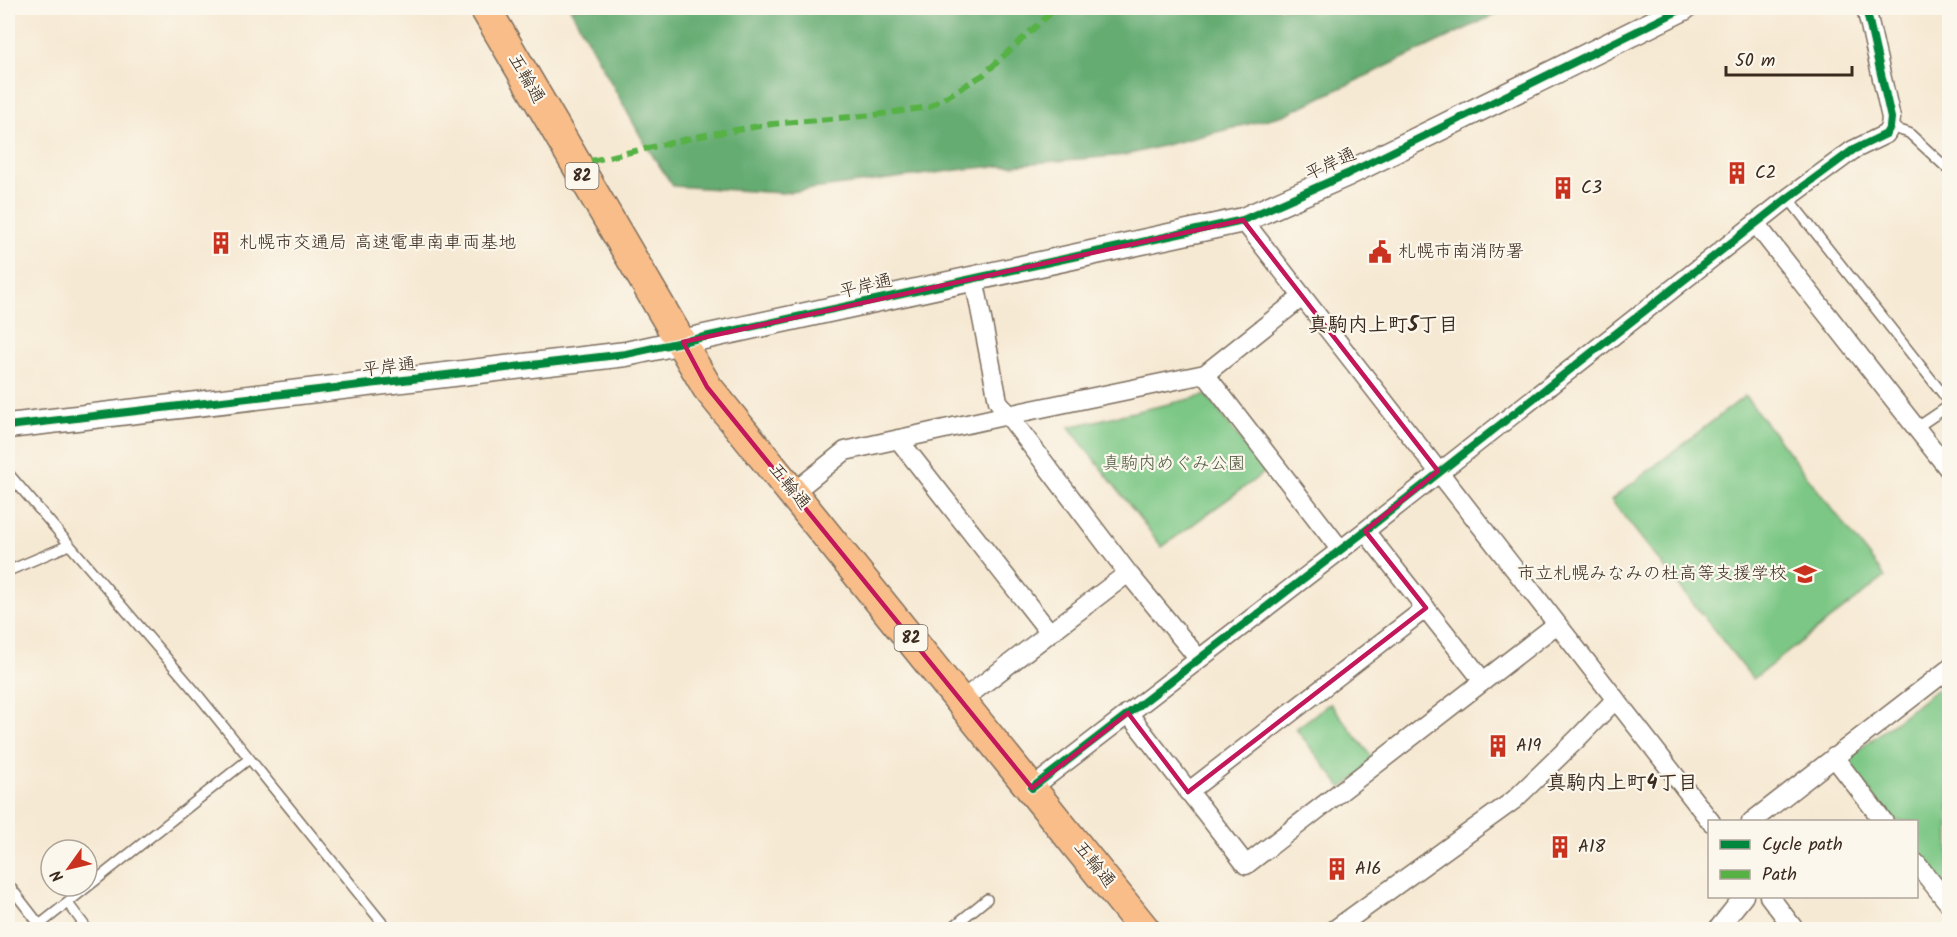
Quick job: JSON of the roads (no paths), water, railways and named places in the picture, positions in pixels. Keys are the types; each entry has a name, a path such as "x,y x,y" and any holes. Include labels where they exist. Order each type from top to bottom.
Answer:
{"main road":[{"name":"五輪通","path":"485,8 653,297 683,342 707,387 1145,930"}],"street":[{"name":"平岸通","path":"8,426 626,354 1244,220 1347,174 1684,8"},
{"path":"1032,788 1365,531 1438,471 1788,198 1853,150 1886,134 1891,118 1866,8"},
{"path":"1244,220 1709,820"},
{"path":"1756,224 1950,471"},
{"path":"974,278 998,401 1128,573 1198,658"},
{"path":"794,492 845,451 1205,374 1302,297"},
{"path":"1205,374 1340,549"},
{"path":"898,439 1050,633"},
{"path":"1365,531 1483,681"},
{"path":"962,701 1128,573"},
{"path":"1188,792 1426,608"},
{"path":"1128,713 1246,866 1557,624"},
{"path":"1754,820 1950,668"},
{"path":"1334,930 1514,800 1615,700"},
{"path":"1834,757 1882,820"},
{"path":"1918,864 1950,905"},
{"path":"1718,930 1743,898"},
{"path":"1770,898 1795,930"}],"lane":[{"path":"1890,127 1909,133 1950,171"},
{"path":"1788,198 1950,404 1916,428"},
{"path":"8,473 200,696 388,930"},
{"path":"8,571 69,545"},
{"path":"8,884 36,927 249,759"},
{"path":"949,930 987,899"},
{"path":"67,902 88,930"}],"place":[{"name":"C2","path":"1737,173"},
{"name":"C3","path":"1563,188"},
{"name":"札幌市交通局 高速電車南車両基地","path":"221,243"},
{"name":"札幌市南消防署","path":"1380,252"},
{"name":"市立札幌みなみの杜高等支援学校","path":"1805,574"},
{"name":"A19","path":"1498,746"},
{"name":"A18","path":"1560,847"},
{"name":"A16","path":"1337,869"}],"district":[{"name":"真駒内上町5丁目","path":"1383,326"},
{"name":"真駒内上町4丁目","path":"1622,784"}],"park label":[{"name":"真駒内めぐみ公園","path":"1174,464"}]}
